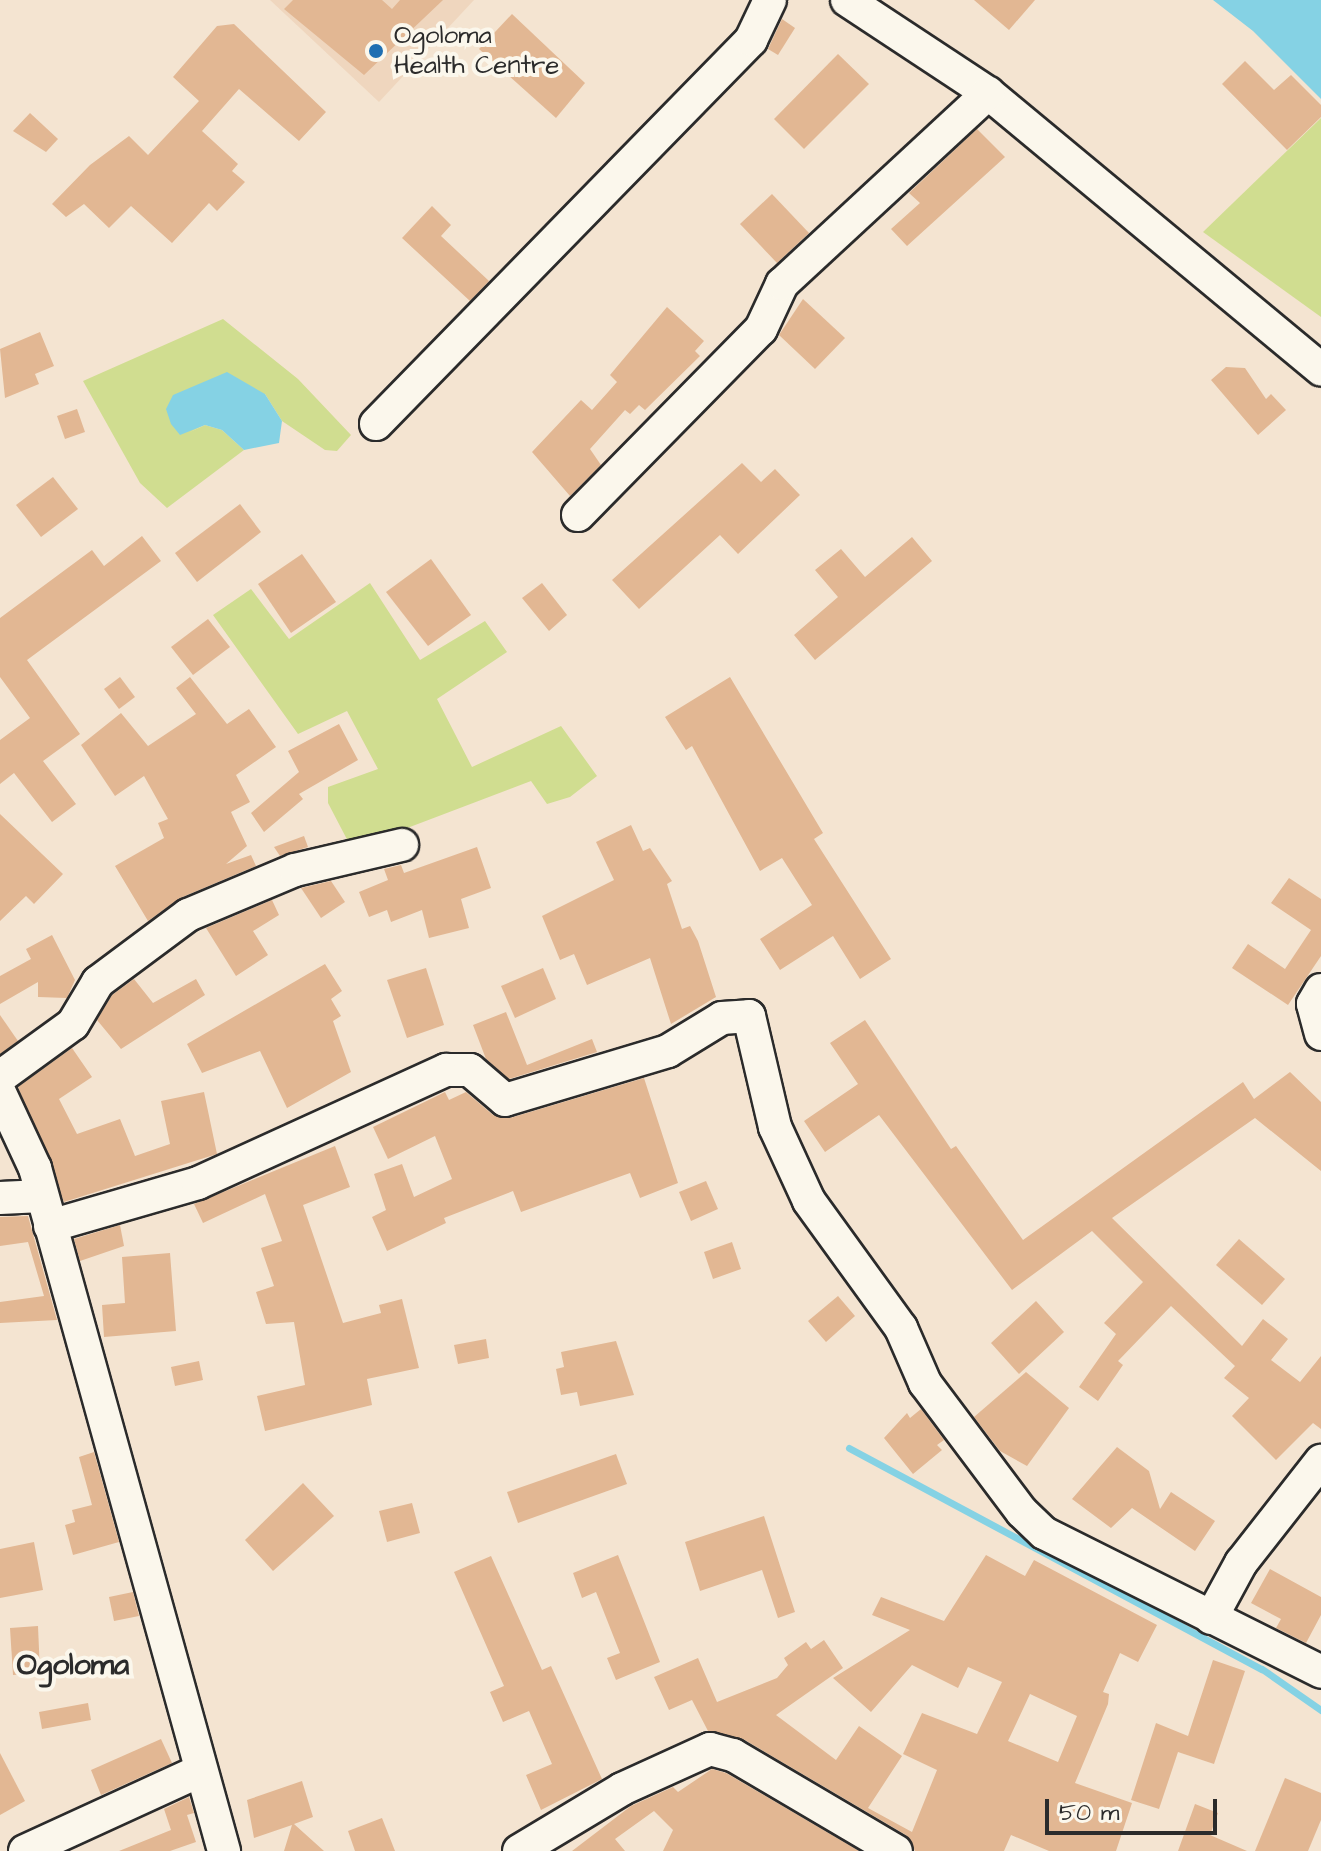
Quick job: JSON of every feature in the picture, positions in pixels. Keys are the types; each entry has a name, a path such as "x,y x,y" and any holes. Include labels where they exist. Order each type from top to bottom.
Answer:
{"street":[{"path":"376,424 751,40 770,0"},
{"path":"847,0 988,93 1321,369"},
{"path":"578,515 761,329 782,284 988,93"},
{"path":"0,1077 73,1024 98,982 188,915 295,870 402,845"},
{"path":"1321,990 1313,1004 1321,1034"},
{"path":"0,1198 46,1211 198,1183 446,1070 470,1070 505,1100 668,1051 722,1018 749,1016 775,1127 791,1164 836,1243 864,1273 901,1328 925,1383 1044,1533 1321,1672"},
{"path":"0,1093 46,1211 224,1851"},
{"path":"1211,1618 1241,1563 1321,1461"},
{"path":"519,1851 622,1789 710,1749 733,1755 861,1843 896,1851"},
{"path":"25,1851 200,1771"}],"shaded area":[{"name":"Ogoloma Health Centre","path":"270,0 474,0 379,102"}],"green space":[{"path":"1321,118 1321,317 1203,232"},
{"path":"223,319 298,379 351,435 337,451 325,450 282,421 265,394 190,432 205,425 222,430 244,450 167,508 140,483 83,381"},
{"path":"370,583 420,660 485,621 507,652 437,699 472,767 561,726 597,776 570,797 547,804 531,781 352,849 328,803 328,787 378,769 347,711 298,734 213,615 251,589 289,639"}],"water":[{"path":"1213,0 1321,0 1321,99 1253,31"},
{"path":"227,372 265,394 282,421 279,443 244,450 222,430 205,425 180,435 171,424 166,409 173,395"}],"building":[{"path":"293,0 382,0 392,9 400,0 443,0 364,75 284,9"},
{"path":"974,0 1035,0 1009,30"},
{"path":"512,14 585,83 556,118 479,49"},
{"path":"782,19 795,28 778,55 768,49"},
{"path":"234,24 326,112 299,141 239,89 202,131 238,164 232,171 245,182 217,211 209,203 172,243 131,206 109,228 84,204 66,217 52,204 90,165 129,136 148,155 199,101 173,77 217,26"},
{"path":"838,54 869,84 804,149 774,119"},
{"path":"1245,61 1274,90 1291,75 1321,105 1321,117 1287,150 1222,84"},
{"path":"30,113 58,139 46,152 13,131"},
{"path":"977,129 1005,157 907,246 891,229 920,203 909,193"},
{"path":"772,194 809,233 777,263 740,224"},
{"path":"432,206 451,225 441,236 489,281 470,301 402,238"},
{"path":"803,299 845,338 815,369 779,335"},
{"path":"667,307 704,341 695,351 700,356 645,410 639,405 630,414 625,410 590,449 601,465 570,496 532,452 581,400 592,410 617,382 610,375"},
{"path":"40,332 54,366 35,374 39,384 5,398 0,349"},
{"path":"1226,367 1245,368 1266,399 1271,394 1286,410 1258,435 1211,380"},
{"path":"77,409 85,432 65,439 57,416"},
{"path":"742,463 761,482 775,469 800,495 738,554 720,535 639,609 612,580"},
{"path":"53,477 78,509 41,537 16,505"},
{"path":"240,504 261,532 197,582 175,553"},
{"path":"142,536 161,561 27,660 80,734 43,761 76,804 52,822 14,773 0,784 0,740 30,718 0,677 0,618 92,550 104,566"},
{"path":"912,537 932,561 815,660 794,635 838,597 815,570 841,549 865,577"},
{"path":"302,554 336,602 291,633 258,584"},
{"path":"431,559 471,615 428,646 386,592"},
{"path":"542,583 567,615 549,631 522,598"},
{"path":"208,619 230,647 193,675 171,647"},
{"path":"120,677 135,697 119,709 104,689"},
{"path":"190,677 227,724 249,709 276,747 236,775 250,802 231,812 247,846 226,864 251,855 256,866 180,898 148,921 115,866 164,838 158,823 168,819 144,776 115,796 81,745 121,713 148,746 196,714 176,688"},
{"path":"730,677 823,833 814,839 891,959 860,979 833,936 780,970 760,939 812,905 782,858 760,871 692,746 686,750 665,717"},
{"path":"339,724 358,760 299,794 303,799 264,832 251,813 299,772 288,751"},
{"path":"0,814 63,874 34,904 26,896 0,921"},
{"path":"631,825 643,851 650,848 672,881 667,884 682,929 690,926 698,941 716,997 671,1024 650,958 587,985 574,954 560,960 542,916 614,880 596,842"},
{"path":"304,836 308,847 280,856 274,847"},
{"path":"477,847 491,888 461,899 469,928 429,938 422,910 391,922 387,910 369,917 359,892 388,880 384,869 401,865 404,873"},
{"path":"1289,878 1321,899 1321,956 1288,1005 1232,968 1248,944 1285,969 1311,930 1271,903"},
{"path":"331,881 345,902 321,918 301,888"},
{"path":"272,900 279,915 253,931 268,955 236,976 206,928"},
{"path":"52,935 75,980 67,998 38,997 38,982 0,1004 0,976 31,959 26,949"},
{"path":"325,964 342,991 331,999 341,1016 333,1021 351,1072 287,1108 260,1051 202,1073 187,1044"},
{"path":"426,968 444,1025 407,1038 387,980"},
{"path":"543,968 556,999 515,1018 501,986"},
{"path":"134,979 153,1003 196,979 205,995 121,1049 97,1020 112,995"},
{"path":"506,1012 527,1065 592,1039 597,1052 509,1079 486,1059 473,1025"},
{"path":"0,1015 18,1041 0,1054"},
{"path":"865,1020 951,1149 956,1146 1023,1240 1243,1082 1254,1099 1290,1072 1321,1102 1321,1171 1255,1118 1112,1218 1242,1346 1263,1319 1288,1339 1271,1360 1300,1382 1321,1356 1321,1429 1313,1423 1276,1460 1232,1416 1249,1398 1224,1378 1235,1366 1171,1306 1118,1361 1123,1365 1098,1401 1079,1387 1116,1334 1104,1323 1143,1282 1092,1231 1012,1290 879,1115 825,1152 804,1121 858,1084 830,1043"},
{"path":"72,1048 92,1077 59,1099 77,1134 120,1119 135,1156 170,1144 161,1101 204,1092 217,1154 64,1202 18,1087"},
{"path":"644,1078 678,1183 640,1198 630,1173 521,1212 513,1191 444,1218 446,1223 387,1251 372,1217 386,1210 374,1174 402,1164 414,1197 452,1179 435,1136 388,1159 373,1127 445,1092 449,1100 466,1092 493,1115 510,1118"},
{"path":"335,1146 350,1187 303,1205 343,1323 381,1313 379,1305 402,1299 419,1368 367,1379 372,1405 265,1431 257,1396 305,1385 294,1322 266,1324 256,1292 274,1286 261,1248 282,1241 265,1194 203,1223 194,1204"},
{"path":"706,1181 718,1209 691,1221 679,1192"},
{"path":"28,1216 57,1320 0,1323 0,1302 44,1296 28,1242 0,1246 0,1217"},
{"path":"120,1225 124,1246 80,1261 74,1239"},
{"path":"1239,1239 1285,1279 1262,1305 1216,1265"},
{"path":"732,1242 741,1269 713,1279 704,1252"},
{"path":"170,1253 176,1331 104,1337 102,1305 125,1303 122,1257"},
{"path":"838,1296 855,1316 826,1342 808,1321"},
{"path":"1036,1301 1064,1332 1019,1374 991,1343"},
{"path":"486,1339 489,1358 458,1364 454,1345"},
{"path":"616,1341 634,1395 580,1406 577,1392 561,1395 556,1369 564,1367 561,1352"},
{"path":"199,1361 203,1380 175,1386 171,1367"},
{"path":"1026,1372 1069,1408 1027,1466 1000,1451 974,1417"},
{"path":"921,1409 944,1440 937,1445 942,1450 913,1474 884,1438 907,1413 910,1418"},
{"path":"1117,1447 1149,1471 1160,1509 1171,1492 1215,1521 1195,1551 1132,1508 1111,1528 1072,1499"},
{"path":"94,1452 119,1542 73,1555 65,1525 75,1522 72,1510 92,1505 79,1457"},
{"path":"616,1454 627,1484 518,1523 507,1492"},
{"path":"303,1483 334,1516 273,1571 245,1540"},
{"path":"412,1503 420,1533 387,1542 379,1511"},
{"path":"764,1516 795,1612 778,1618 762,1570 700,1591 685,1542"},
{"path":"34,1542 43,1590 0,1598 0,1549"},
{"path":"618,1555 660,1662 616,1680 607,1658 620,1653 596,1592 582,1598 573,1573"},
{"path":"986,1555 1025,1576 1034,1560 1157,1625 1138,1662 1120,1653 1103,1692 1109,1694 1108,1704 1075,1783 1132,1803 1116,1851 1049,1851 1011,1835 1004,1851 915,1851 906,1835 743,1739 708,1731 692,1700 669,1710 654,1677 698,1658 717,1702 777,1678 788,1665 784,1658 806,1642 811,1649 824,1640 843,1668 776,1715 836,1760 859,1726 902,1756 868,1808 912,1832 937,1770 903,1754 922,1713 977,1734 1002,1682 968,1667 958,1688 912,1665 871,1712 833,1678 910,1630 872,1615 881,1597 944,1621","holes":["1030,1694 1077,1716 1058,1762 1008,1741"]},
{"path":"491,1556 542,1670 551,1666 602,1779 541,1810 526,1775 552,1764 529,1711 503,1722 490,1692 504,1686 454,1572"},
{"path":"1270,1569 1321,1597 1321,1615 1306,1643 1276,1628 1281,1619 1251,1603"},
{"path":"133,1592 139,1616 114,1621 109,1597"},
{"path":"38,1626 40,1673 13,1675 10,1628"},
{"path":"1213,1660 1245,1671 1214,1764 1178,1752 1159,1809 1131,1800 1156,1723 1188,1736"},
{"path":"88,1703 91,1720 42,1729 39,1712"},
{"path":"161,1739 172,1763 101,1795 91,1770"},
{"path":"0,1753 25,1801 0,1815"},
{"path":"712,1769 726,1773 859,1851 663,1851 673,1830 654,1811 615,1839 625,1851 572,1851 631,1806 673,1787 678,1792"},
{"path":"1285,1778 1321,1793 1321,1820 1308,1851 1255,1851"},
{"path":"302,1781 313,1817 294,1824 324,1851 284,1851 292,1825 254,1838 247,1800"},
{"path":"189,1797 194,1813 187,1815 196,1842 170,1851 119,1851 171,1830 164,1809"},
{"path":"1195,1804 1218,1813 1210,1835 1247,1851 1178,1851"},
{"path":"382,1818 395,1851 355,1851 348,1831"}],"waterway":[{"path":"849,1448 1262,1669 1321,1710"}],"place":[{"name":"Ogoloma Health Centre","path":"376,51"}],"district":[{"name":"Ogoloma","path":"73,1665"}]}
